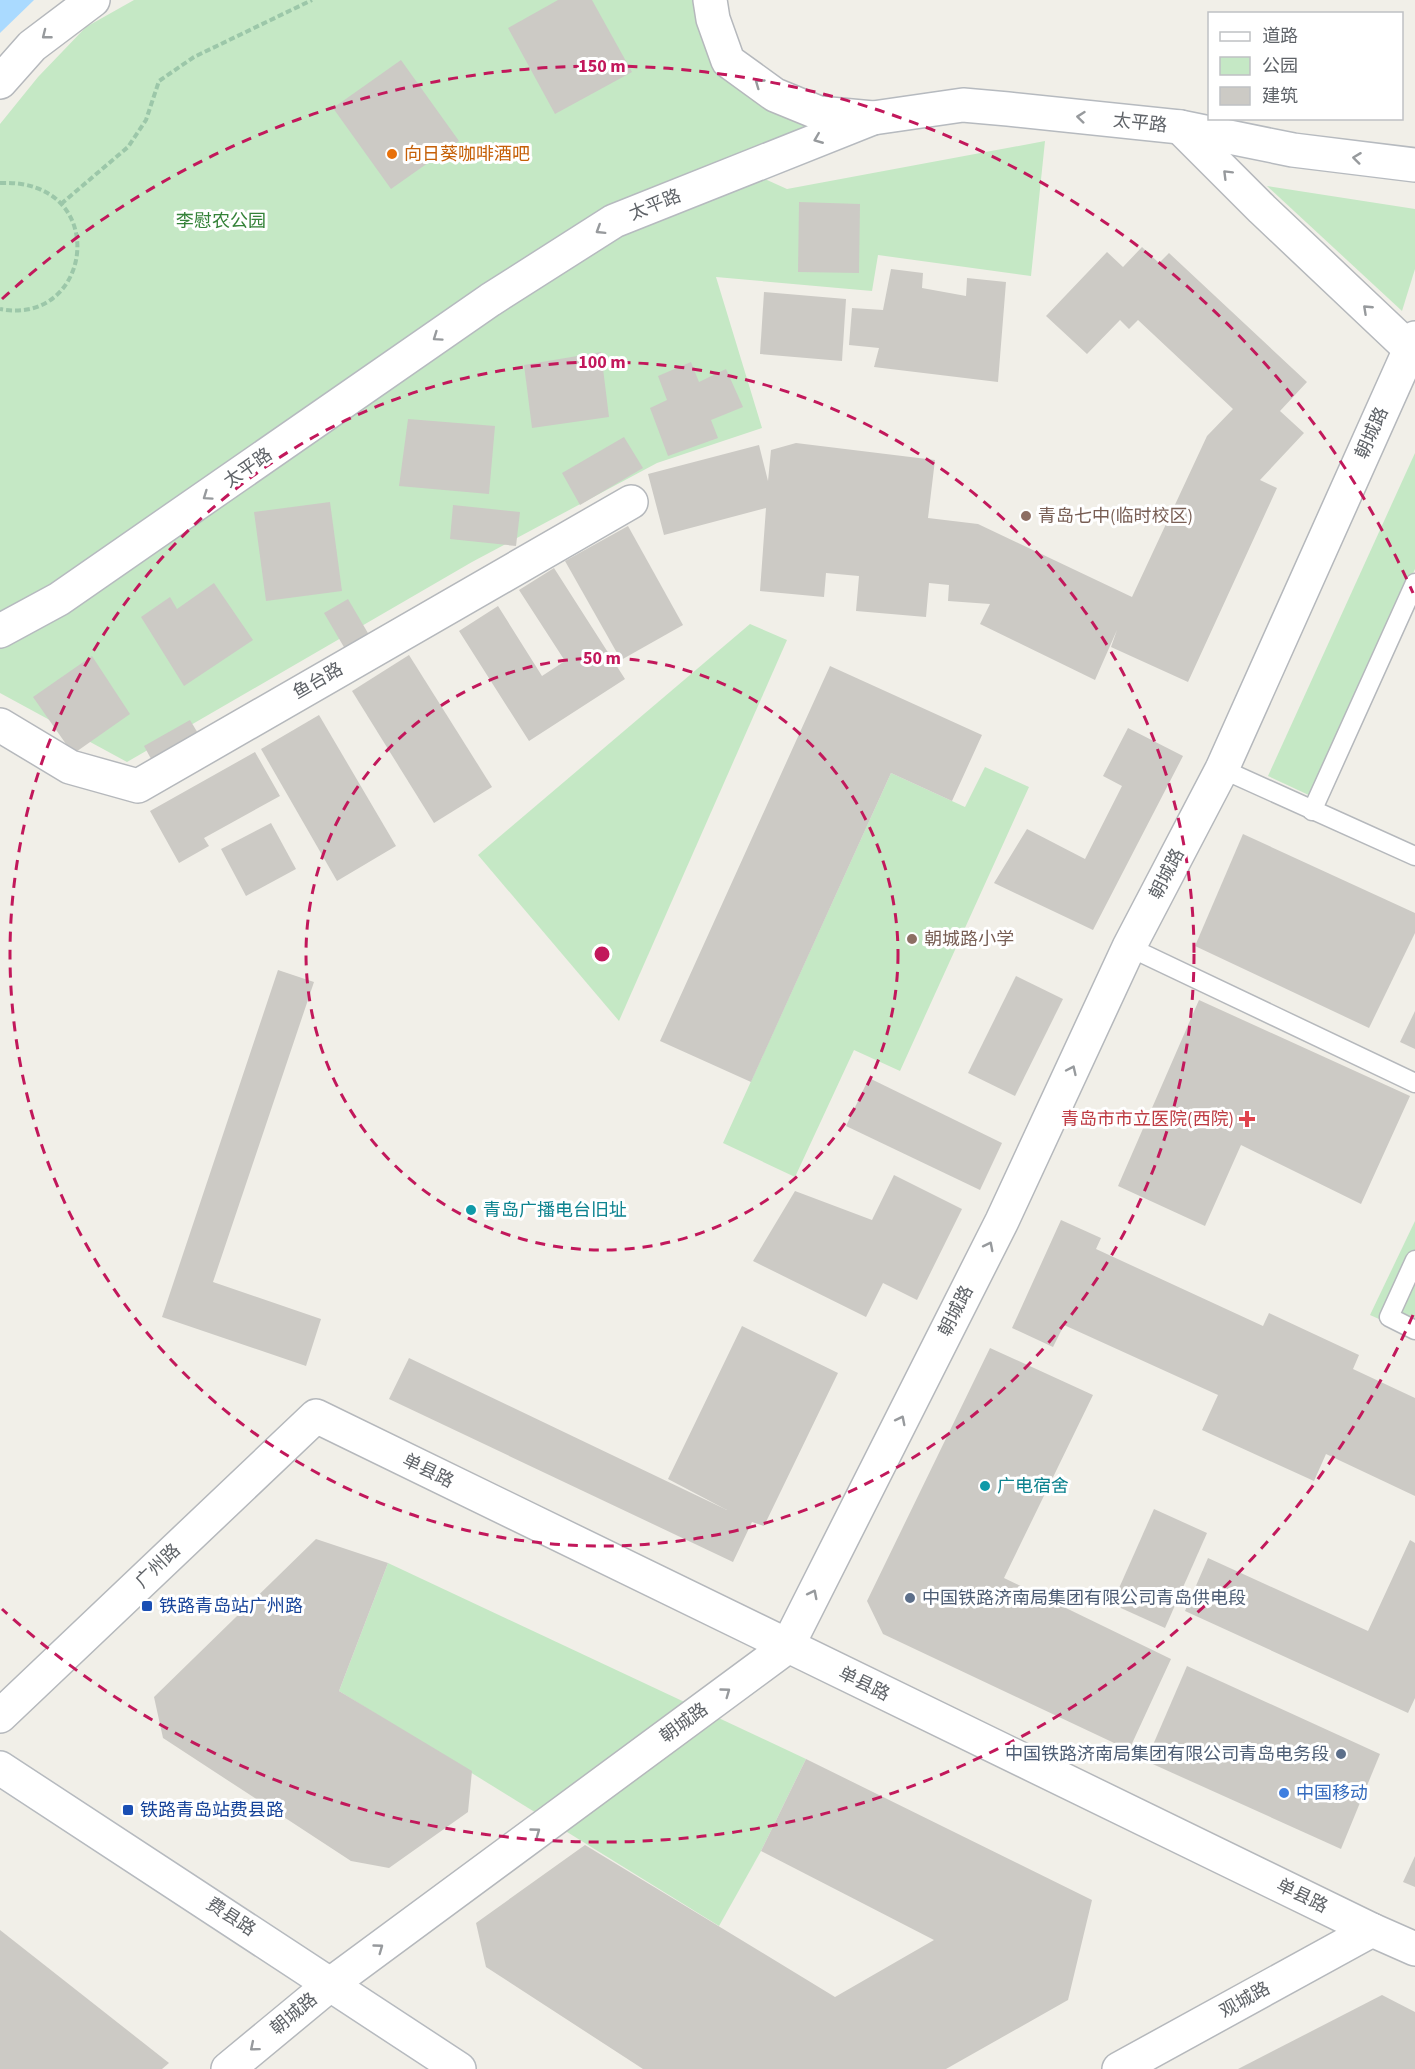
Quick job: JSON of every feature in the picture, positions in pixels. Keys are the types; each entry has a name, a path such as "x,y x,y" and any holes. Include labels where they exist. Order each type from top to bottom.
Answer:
{"street":[{"path":"0,82 32,46 93,0"},
{"path":"710,0 713,19 728,61 758,83 775,95 819,113 873,118"},
{"name":"太平路","path":"0,631 59,599 490,300 614,221 873,118 963,105 1180,126 1293,150 1415,165"},
{"path":"1180,126 1262,209 1413,347"},
{"name":"朝城路","path":"228,2069 332,1983 787,1647 1002,1221 1129,947 1222,769 1413,347"},
{"name":"鱼台路","path":"0,725 70,767 138,786 631,502"},
{"name":"单县路","path":"316,1416 787,1647 1415,1949"},
{"name":"广州路","path":"0,1716 316,1416"},
{"name":"费县路","path":"0,1768 332,1983 459,2069"},
{"name":"观城路","path":"1119,2069 1372,1930"}],"lane":[{"path":"1312,811 1415,583"},
{"path":"1222,769 1415,856"},
{"path":"1129,947 1415,1083"},
{"path":"1415,1260 1389,1317 1415,1330"}],"path":[{"path":"61,204 128,147 146,120 159,81 194,57 312,0"},
{"path":"0,183 20,182 40,188 61,204 70,216 77,237 77,260 69,280 54,297 34,308 12,311 0,309"}],"green space":[{"name":"李慰农公园","path":"134,0 710,0 728,61 873,118 745,170 787,189 1045,141 1031,276 878,255 872,291 716,277 762,428 657,463 472,562 127,762 0,693 0,124 38,77 86,27"},
{"path":"1267,186 1415,209 1415,269 1402,311"},
{"path":"1415,453 1415,569 1313,797 1268,776"},
{"path":"750,624 787,640 619,1021 478,855"},
{"path":"985,767 1029,787 900,1071 854,1050 795,1177 723,1143 891,773 965,807"},
{"path":"1415,1221 1415,1335 1370,1315"},
{"path":"388,1563 806,1759 761,1851 719,1926 339,1691"}],"water":[{"path":"0,0 34,0 0,33"}],"building":[{"path":"558,0 592,0 632,72 555,114 508,28"},
{"path":"401,60 459,141 391,189 333,108"},
{"path":"799,202 860,204 859,273 798,272"},
{"path":"1142,247 1159,263 1169,253 1307,382 1280,411 1304,433 1260,480 1277,488 1188,682 1111,647 1117,630 1095,680 980,624 990,604 948,601 949,585 929,583 926,617 856,611 859,576 826,573 824,597 760,591 766,508 664,535 648,474 759,445 768,481 771,450 796,443 935,460 928,518 978,524 1132,597 1207,436 1233,409 1138,320 1129,329 1120,320 1087,354 1046,316 1107,252 1123,267"},
{"path":"891,269 923,273 922,288 966,296 967,278 1006,282 998,382 874,367 879,348 849,345 852,308 883,310"},
{"path":"764,292 846,299 842,361 760,354"},
{"path":"601,352 609,417 532,428 524,365"},
{"path":"691,362 699,382 726,369 743,407 711,420 718,438 668,456 650,408 667,400 658,376"},
{"path":"408,419 495,426 489,494 399,486"},
{"path":"624,437 643,468 580,505 562,473"},
{"path":"330,502 342,591 266,601 254,512"},
{"path":"453,505 520,512 516,546 450,539"},
{"path":"628,526 683,625 621,660 565,561"},
{"path":"554,568 625,679 529,741 459,631 498,606 542,676 565,661 519,590"},
{"path":"214,583 253,640 184,686 141,617 170,597 177,609"},
{"path":"348,599 372,640 348,654 324,613"},
{"path":"409,655 492,787 434,823 352,691"},
{"path":"92,656 130,714 73,754 33,697"},
{"path":"830,666 982,735 952,801 891,773 751,1082 660,1041"},
{"path":"319,715 396,846 337,881 261,749"},
{"path":"190,720 202,740 155,766 144,746"},
{"path":"1128,728 1183,756 1093,930 994,883 1027,829 1085,859 1122,786 1103,776"},
{"path":"255,752 280,796 204,838 209,846 179,863 150,811"},
{"path":"271,823 296,869 246,896 221,849"},
{"path":"1243,834 1415,913 1415,933 1369,1028 1195,946"},
{"path":"278,970 314,982 213,1282 321,1319 306,1366 162,1317"},
{"path":"1016,976 1063,999 1015,1096 968,1073"},
{"path":"1199,1000 1410,1096 1361,1204 1241,1145 1205,1226 1118,1186"},
{"path":"1415,1011 1415,1049 1400,1042"},
{"path":"869,1078 1002,1143 980,1190 846,1126"},
{"path":"894,1175 962,1209 917,1300 883,1283 866,1317 753,1261 795,1191 872,1220"},
{"path":"1061,1220 1101,1238 1096,1249 1263,1326 1269,1313 1359,1355 1353,1369 1415,1398 1415,1496 1326,1454 1314,1481 1202,1430 1218,1395 1064,1325 1053,1347 1012,1328"},
{"path":"742,1326 838,1373 764,1526 752,1522 733,1562 389,1399 409,1358 727,1510 668,1479"},
{"name":"广电宿舍","path":"990,1348 1093,1395 1004,1578 1171,1659 1129,1750 883,1634 867,1601"},
{"path":"1154,1509 1207,1533 1165,1628 1112,1604"},
{"path":"316,1539 388,1563 339,1691 472,1771 468,1812 389,1868 351,1861 163,1738 154,1697"},
{"path":"1410,1540 1415,1543 1415,1698 1408,1713 1185,1611 1208,1558 1368,1631"},
{"path":"1187,1666 1380,1754 1341,1849 1146,1761"},
{"path":"806,1759 1092,1900 1068,2000 946,2069 643,2069 486,1967 476,1923 585,1845 835,1997 934,1940 761,1851"},
{"path":"1415,1856 1415,1887 1403,1882"},
{"path":"0,1930 169,2063 162,2069 0,2069"},
{"path":"1382,1995 1415,2012 1415,2069 1238,2069"}],"place":[{"name":"向日葵咖啡酒吧","path":"392,154"},
{"name":"青岛七中(临时校区)","path":"1026,516"},
{"name":"朝城路小学","path":"912,939"},
{"name":"青岛市市立医院(西院)","path":"1247,1119"},
{"name":"青岛广播电台旧址","path":"471,1210"},
{"name":"广电宿舍","path":"985,1486"},
{"name":"中国铁路济南局集团有限公司青岛供电段","path":"910,1598"},
{"name":"铁路青岛站广州路","path":"147,1606"},
{"name":"中国铁路济南局集团有限公司青岛电务段","path":"1341,1754"},
{"name":"中国移动","path":"1284,1793"},
{"name":"铁路青岛站费县路","path":"128,1810"}]}
